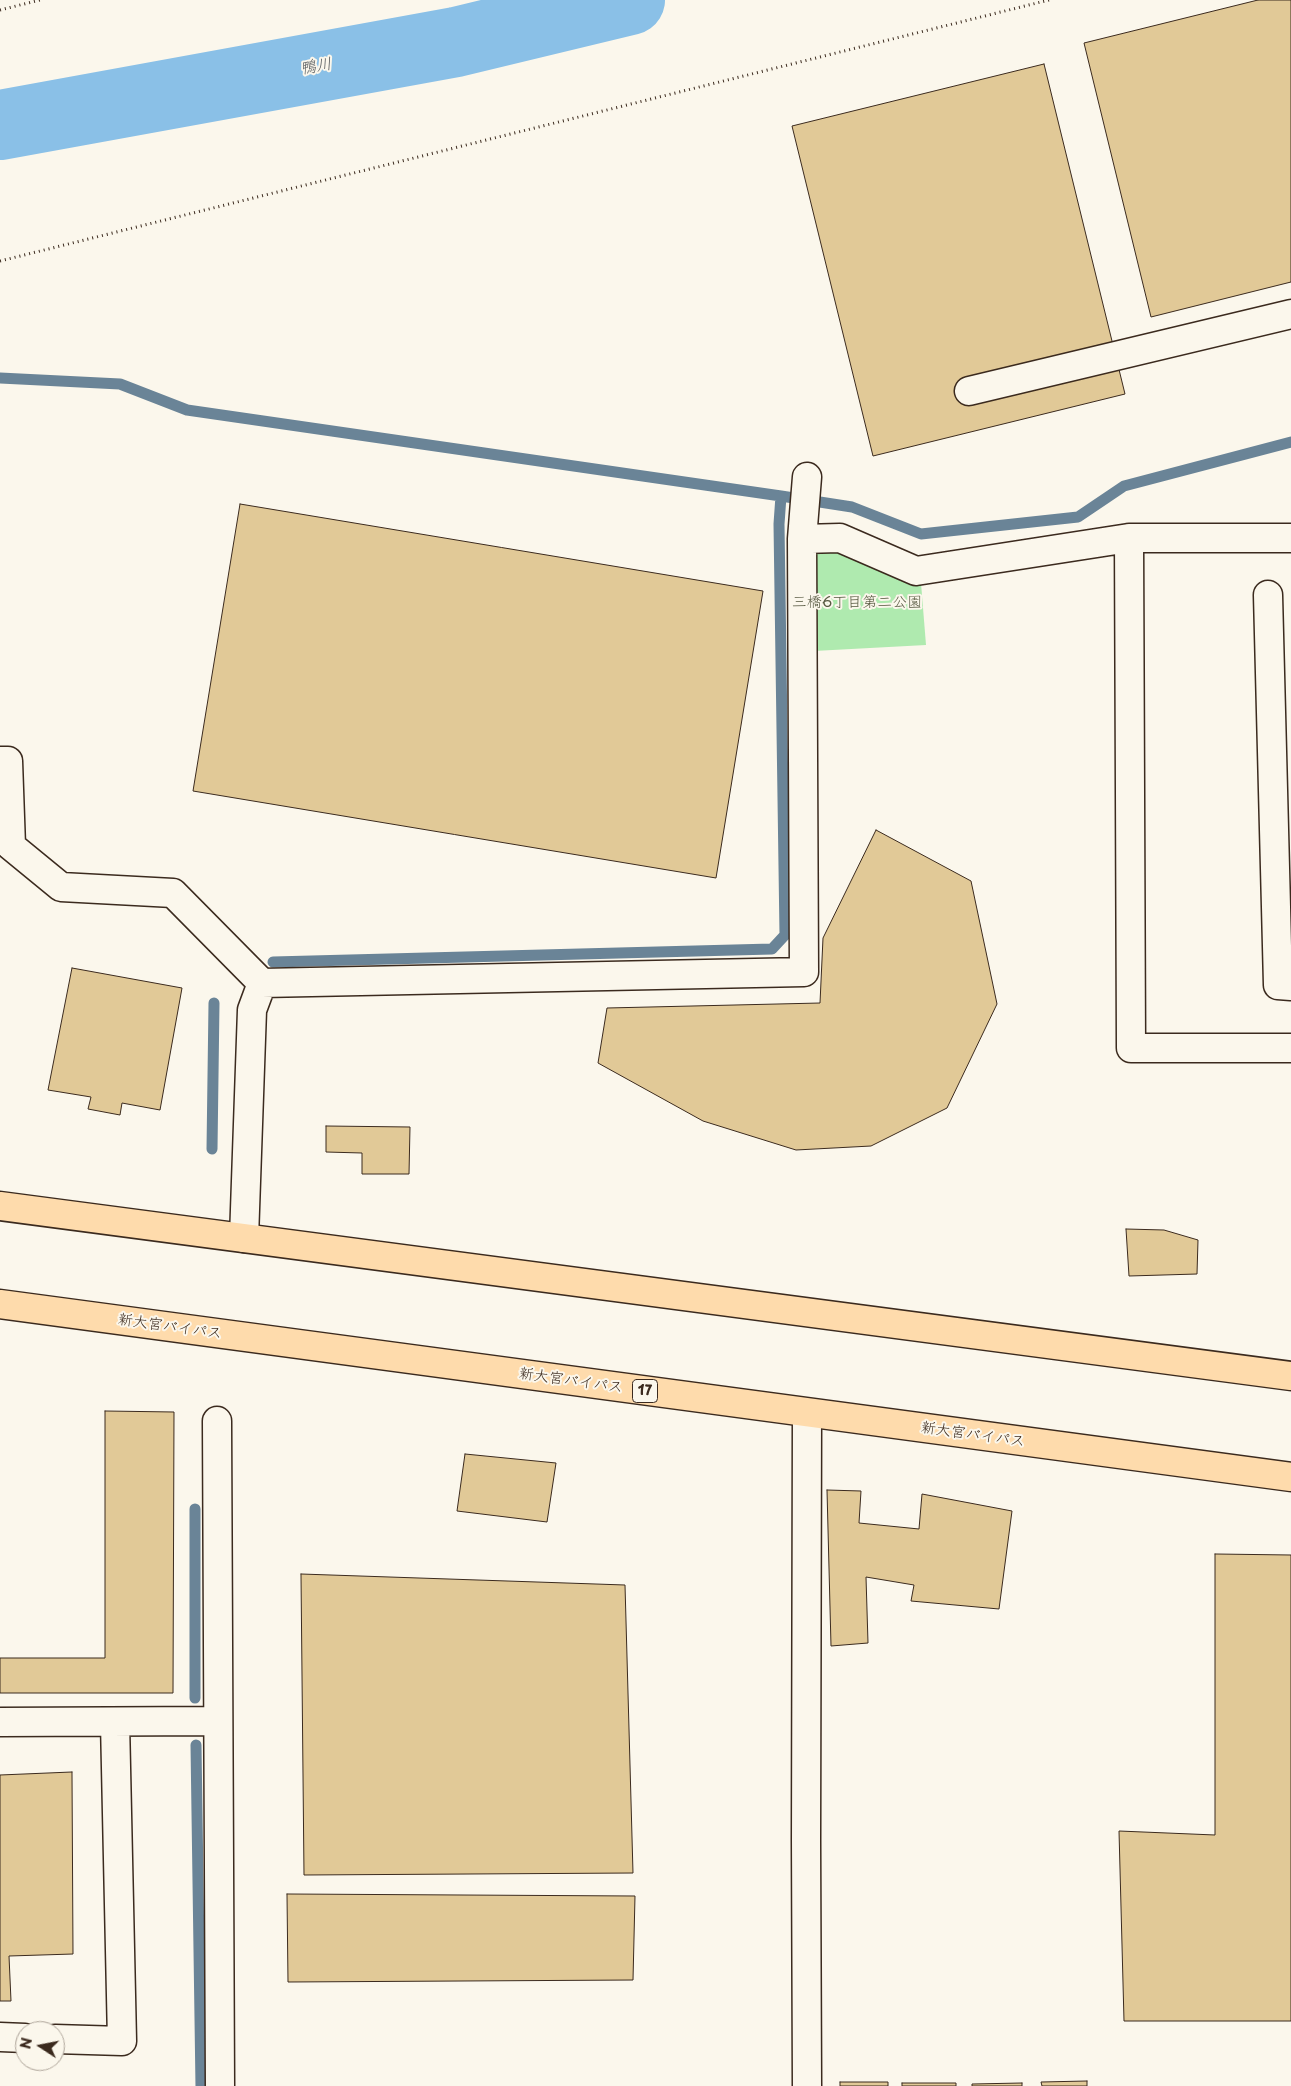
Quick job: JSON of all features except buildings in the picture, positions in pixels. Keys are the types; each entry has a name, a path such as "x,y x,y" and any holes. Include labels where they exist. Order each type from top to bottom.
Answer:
{"highway":[{"path":"0,1206 1291,1376"},
{"name":"新大宮バイパス","path":"0,1304 1291,1477"}],"street":[{"path":"968,391 1291,314"},
{"path":"4,761 11,846 61,888 173,893 262,983 804,972 802,539 807,477"},
{"path":"802,539 840,538 916,571 1129,538 1291,538"},
{"path":"1129,538 1131,1048 1291,1048"},
{"path":"1268,595 1278,985 1291,986"},
{"path":"244,1238 252,1010 262,983"},
{"path":"798,2086 807,2086 808,1412"},
{"path":"217,1421 220,2086"},
{"path":"0,1722 218,1721"},
{"path":"65,2039 122,2041 115,1722"},
{"path":"0,2037 15,2038"}],"path":[{"path":"0,10 40,0"},
{"path":"0,261 1049,0"}],"green space":[{"name":"三橋6丁目第二公園","path":"811,546 838,546 921,583 926,645 814,651"}],"waterway":[{"name":"鴨川","path":"0,125 456,42 630,0"},
{"path":"0,378 120,384 187,410 781,496"},
{"path":"273,962 772,949 785,935 779,524 781,496 852,507 921,534 1078,517 1124,486 1291,442"},
{"path":"212,1149 214,1003"},
{"path":"195,1509 195,1698"},
{"path":"196,1745 201,2086"}]}
